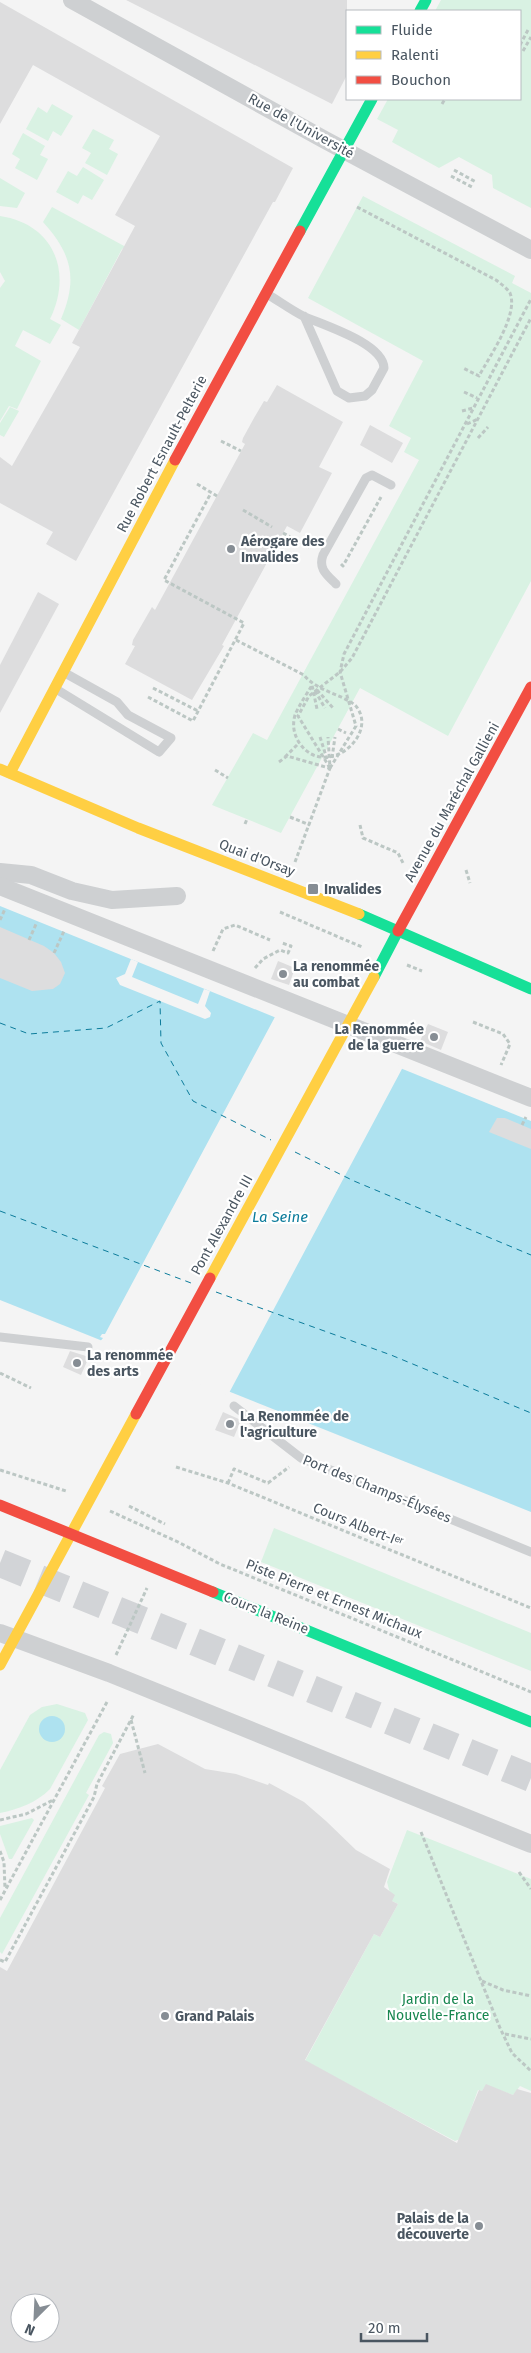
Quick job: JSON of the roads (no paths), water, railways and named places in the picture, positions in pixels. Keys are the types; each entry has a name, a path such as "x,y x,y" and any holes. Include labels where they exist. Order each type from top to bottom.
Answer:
{"main road":[{"name":"Rue Robert Esnault-Pelterie","path":"5,771 54,688 371,100"},
{"name":"Avenue du Maréchal Gallieni","path":"398,931 531,687"},
{"name":"Quai d'Orsay","path":"5,771 146,831 398,931 531,988"},
{"name":"Pont Alexandre III","path":"0,1665 7,1636 72,1533 398,931"},
{"name":"Cours la Reine","path":"0,1505 531,1722"}],"street":[{"name":"Rue de l'Université","path":"72,0 344,150 531,250"},
{"path":"0,872 30,876 72,892 112,900 177,896"},
{"path":"0,886 531,1098"},
{"path":"7,1636 109,1672 531,1844"}],"lane":[{"path":"266,294 304,316 332,326 381,357 384,368 372,390 365,396 349,398 337,391 304,316"},
{"path":"336,584 323,571 320,562 323,555 366,478 372,475 391,485"},
{"path":"54,688 159,752 171,738 128,715 117,702 62,672"},
{"path":"0,1337 88,1347"},
{"name":"Port des Champs-Élysées","path":"234,1406 301,1458 531,1552"}],"water":[{"name":"La Seine","path":"0,906 531,1121 531,1512 0,1300"},
{"path":"52,1716 61,1720 65,1729 61,1738 52,1742 43,1738 39,1729 43,1720"}],"tunnel":[{"path":"0,1563 531,1778"}],"place":[{"name":"Aérogare des Invalides","path":"231,549"},
{"name":"Invalides","path":"313,889"},
{"name":"La renommée au combat","path":"283,974"},
{"name":"La Renommée de la guerre","path":"434,1037"},
{"name":"La renommée des arts","path":"77,1363"},
{"name":"La Renommée de l'agriculture","path":"230,1424"},
{"name":"Grand Palais","path":"165,2016"},
{"name":"Palais de la découverte","path":"479,2226"}],"park label":[{"name":"Jardin de la Nouvelle-France","path":"438,2008"}]}
